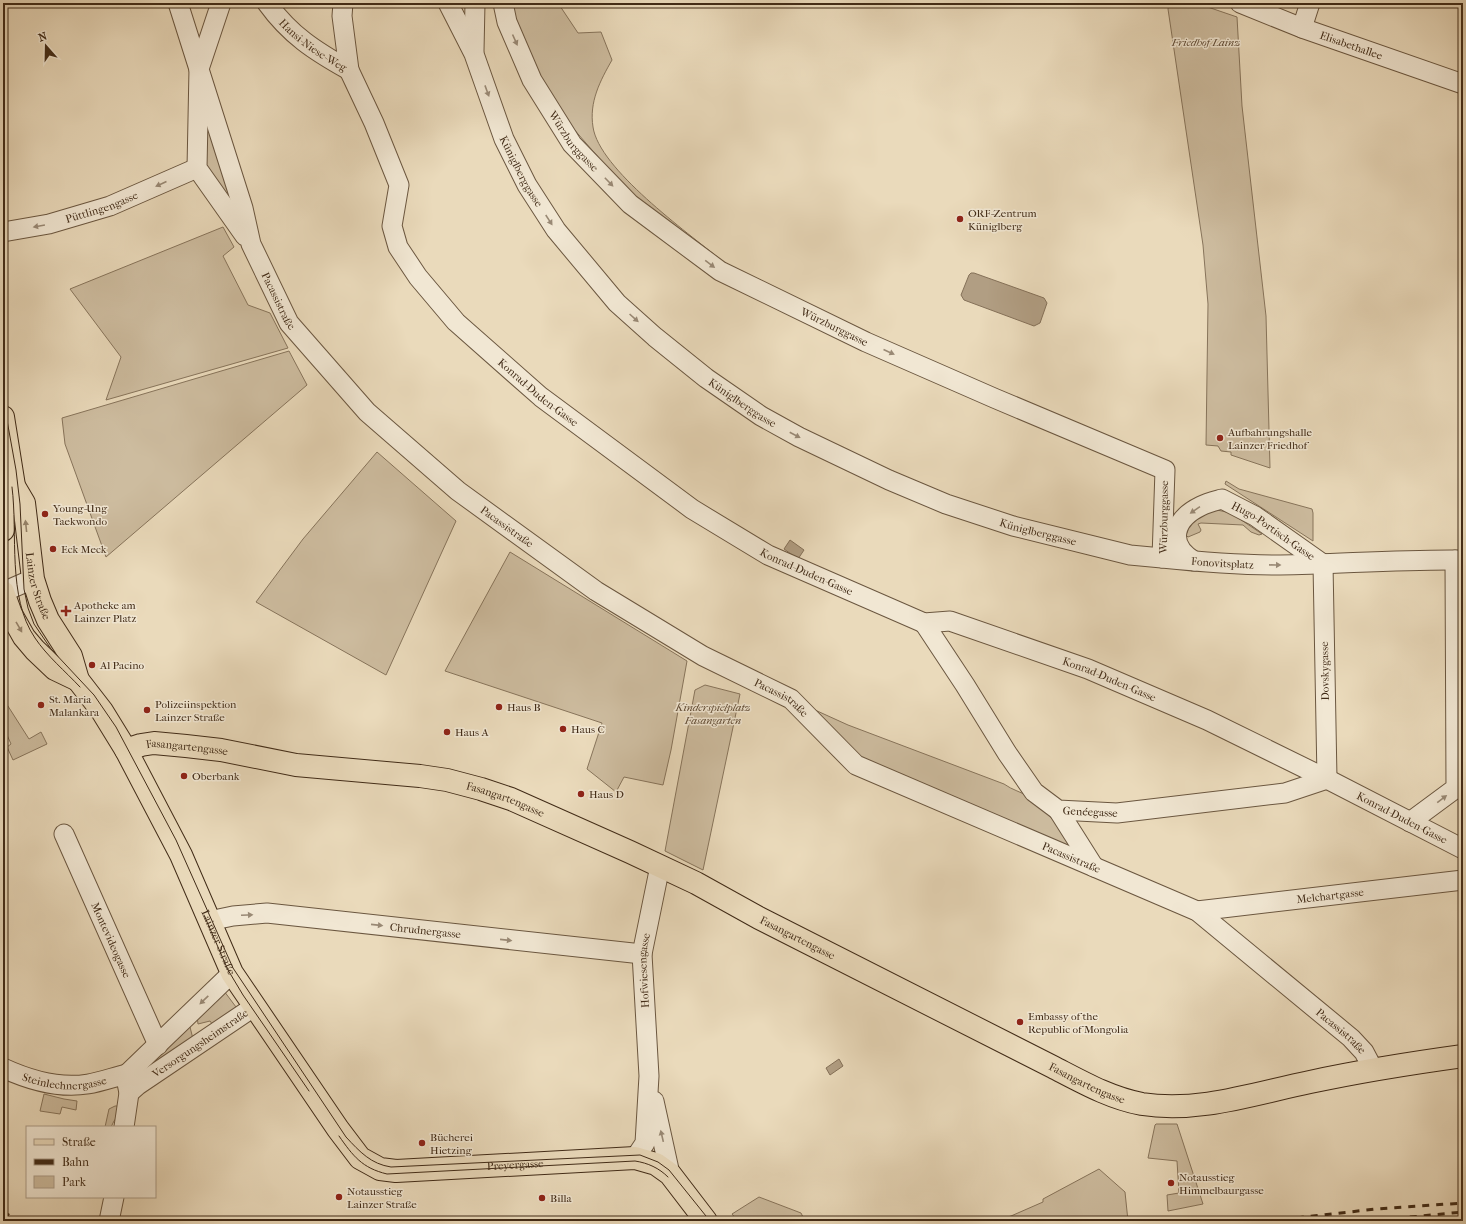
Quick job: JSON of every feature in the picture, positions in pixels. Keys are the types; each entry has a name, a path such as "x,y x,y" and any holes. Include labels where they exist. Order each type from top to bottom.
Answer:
{"main road":[{"name":"Lainzer Straße","path":"3,417 14,486 24,503 33,578 48,620 71,656 78,680 102,710 126,750 181,855 232,973 338,1129 360,1158 380,1169 396,1171"},
{"path":"3,530 4,500 14,486"},
{"name":"Lainzer Straße","path":"3,592 11,614 24,637 35,650 55,668 78,680"},
{"name":"Fasangartengasse","path":"126,750 141,745 154,743 221,750 296,765 420,776 447,780 511,799 696,883 759,918 1085,1084 1116,1098 1152,1105 1196,1105 1373,1068 1463,1056"},
{"name":"Preyergasse","path":"396,1171 635,1158"},
{"name":"Hofwiesengasse","path":"635,1158 656,1164 670,1174 706,1221"}],"street":[{"name":"Pacassistraße","path":"178,3 243,208 251,244"},
{"path":"199,69 221,3"},
{"name":"Hansi-Niese-Weg","path":"267,3 278,18 293,34 349,70"},
{"name":"Hansi-Niese-Weg","path":"343,3 342,16 349,70"},
{"path":"448,3 474,54"},
{"path":"474,54 476,3"},
{"name":"Würzburggasse","path":"503,3 507,22 532,80 572,144 630,204 720,271 866,342 1165,470 1162,558 1194,561"},
{"name":"Elisabethallee","path":"1240,3 1302,28 1463,84"},
{"path":"1302,28 1310,3"},
{"name":"Küniglberggasse","path":"474,54 504,139 527,185 556,230 617,303 706,378 761,416 799,437 889,480 946,504 1013,526 1130,555 1162,558"},
{"name":"Pacassistraße","path":"199,69 197,168 251,244 289,323 367,412 458,491 596,591 704,656 791,699 856,765 1197,911 1351,1038 1364,1052 1373,1068"},
{"name":"Konrad-Duden-Gasse","path":"349,70 374,123 399,185 392,226 398,247 418,277 456,322 541,397 692,509 768,555 924,623 950,621 1088,669 1206,720 1327,779 1463,849"},
{"name":"Püttlingengasse","path":"3,232 49,224 110,206 197,168"},
{"name":"Fonovitsplatz","path":"1222,499 1201,506 1190,513 1180,523 1176,531 1177,542 1186,556 1194,561 1273,565 1323,564"},
{"name":"Hugo-Portisch-Gasse","path":"1222,499 1254,516 1323,564"},
{"path":"1323,564 1414,560 1459,560 1456,788 1410,822"},
{"name":"Dovskygasse","path":"1323,564 1327,779"},
{"path":"3,592 33,578"},
{"name":"Genéegasse","path":"924,623 1030,787 1034,792 1058,810 1117,813 1285,792 1327,779"},
{"path":"1058,810 1094,867"},
{"name":"Montevideogasse","path":"64,834 158,1045"},
{"name":"Hofwiesengasse","path":"635,1158 645,1143 649,1076 642,954 660,866"},
{"name":"Melchartgasse","path":"1197,911 1463,880"},
{"name":"Chrudnergasse","path":"209,920 233,916 267,914 642,954"},
{"name":"Versorgungsheimstraße","path":"137,1072 158,1045 232,973"},
{"name":"Versorgungsheimstraße","path":"137,1072 255,1006"},
{"name":"Steinlechnergasse","path":"3,1068 26,1078 64,1086 87,1084 137,1072"},
{"path":"124,1126 129,1093 137,1072"},
{"name":"Hofwiesengasse","path":"649,1076 670,1174"},
{"path":"109,1221 114,1198"}],"green space":[{"path":"512,3 558,3 578,33 601,32 612,60 603,76 594,100 592,118 593,127 599,144 611,162 646,199 721,260 646,208 612,173 572,127 543,82 517,25"},
{"name":"Friedhof Lainz","path":"1169,3 1196,3 1237,17 1242,106 1266,316 1270,468 1231,455 1231,452 1221,451 1218,446 1206,445 1208,304 1203,245 1168,9"},
{"path":"208,123 234,206 205,167"},
{"path":"223,227 234,247 223,256 248,305 270,313 288,348 106,400 121,357 70,289"},
{"path":"289,351 307,385 106,557 65,444 62,418"},
{"path":"377,452 456,521 386,675 256,602 303,539"},
{"path":"1226,481 1239,489 1312,509 1313,541 1225,484"},
{"path":"1217,510 1231,513 1262,534 1259,535 1251,532 1243,525 1201,523 1198,524 1201,530 1200,532 1188,537 1186,535 1192,518"},
{"path":"510,552 687,661 671,750 663,785 624,777 616,792 587,769 602,723 445,671"},
{"name":"Kinderspielplatz Fasangarten","path":"705,685 740,694 703,870 665,851 695,690"},
{"path":"6,703 29,739 41,732 47,744 13,760 7,747 11,744 3,726 3,704"},
{"path":"815,710 848,725 1004,784 1026,795 1051,817 1069,842 1067,846 859,757"},
{"path":"224,991 239,1011 215,1028 210,1021 198,1024 197,1016"},
{"path":"189,1023 194,1043 151,1072 145,1064"},
{"path":"44,1094 77,1101 76,1110 62,1107 60,1114 40,1111"},
{"path":"119,1106 118,1116 112,1126 105,1126 109,1109"},
{"path":"1156,1124 1177,1124 1203,1204 1168,1211 1167,1195 1179,1193 1177,1161 1148,1158"},
{"path":"1099,1169 1125,1192 1128,1221 994,1221 1011,1216 1043,1202 1043,1199"},
{"path":"759,1197 801,1213 805,1221 736,1221 737,1220 732,1214"}],"shaded area":[{"path":"971,273 1044,298 1047,303 1040,323 1034,326 964,300 961,295"},
{"path":"790,540 804,550 798,559 784,549"},
{"path":"839,1059 843,1066 830,1075 826,1068"}],"tram line":[{"path":"3,398 16,470 20,504 24,589 28,608 34,624 51,649 94,695 116,727 176,840 233,968 346,1137 366,1156 378,1163 391,1167 640,1155 658,1162 669,1170 710,1221"},
{"path":"12,487 17,585 20,604 26,622 35,638 45,651 80,687"},
{"path":"204,915 228,970 243,995 309,1091"},
{"path":"339,1136 349,1150 365,1165 387,1174 635,1161 653,1166 668,1177"}],"railway":[{"path":"1269,1221 1376,1209 1463,1203"},
{"path":"3,1212 20,1221"},
{"path":"1368,1221 1463,1212"},
{"path":"1458,1221 1463,1221"}],"place":[{"name":"ORF-Zentrum Küniglberg","path":"960,219"},
{"name":"Aufbahrungshalle Lainzer Friedhof","path":"1220,438"},
{"name":"Young-Ung Taekwondo","path":"45,514"},
{"name":"Eck Meck","path":"53,549"},
{"name":"Apotheke am Lainzer Platz","path":"66,611"},
{"name":"Al Pacino","path":"92,665"},
{"name":"St. Maria Malankara","path":"41,705"},
{"name":"Haus B","path":"499,707"},
{"name":"Polizeiinspektion Lainzer Straße","path":"147,710"},
{"name":"Haus C","path":"563,729"},
{"name":"Haus A","path":"447,732"},
{"name":"Oberbank","path":"184,776"},
{"name":"Haus D","path":"581,794"},
{"name":"Embassy of the Republic of Mongolia","path":"1020,1022"},
{"name":"Bücherei Hietzing","path":"422,1143"},
{"name":"Notausstieg Himmelbaurgasse","path":"1171,1183"},
{"name":"Notausstieg Lainzer Straße","path":"339,1197"},
{"name":"Billa","path":"542,1198"}]}
